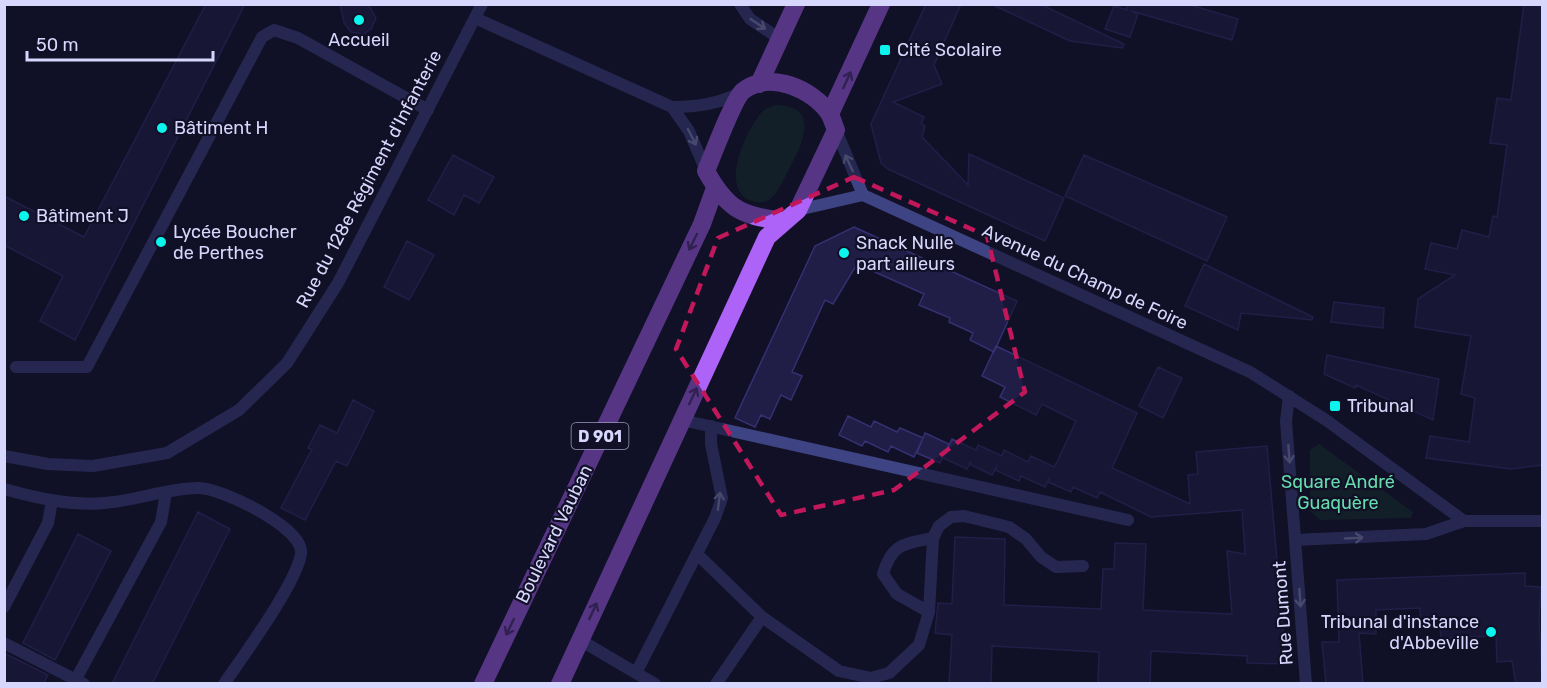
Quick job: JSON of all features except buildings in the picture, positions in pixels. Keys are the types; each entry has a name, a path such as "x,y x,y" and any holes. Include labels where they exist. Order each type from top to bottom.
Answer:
{"main road":[{"path":"759,84 796,4"},
{"path":"560,684 767,237 798,210 881,4"},
{"path":"783,221 761,218 736,210 715,188 706,171 741,92 759,84 787,84 801,89 814,98 833,122"},
{"name":"Boulevard Vauban","path":"483,684 702,224 715,188"}],"street":[{"name":"Rue du 128e Régiment d'Infanterie","path":"4,456 48,464 93,466 167,453 239,410 287,363 338,283 482,4"},
{"path":"740,4 750,19 780,39"},
{"path":"475,18 672,107 694,107 722,102 741,92"},
{"path":"16,368 87,367 262,37 274,30 298,38 428,110"},
{"path":"672,107 689,131 706,171"},
{"path":"798,210 863,195 833,122"},
{"name":"Avenue du Champ de Foire","path":"863,195 1250,372 1289,396 1464,521"},
{"name":"Rue Dumont","path":"1289,396 1286,421 1306,684"},
{"path":"682,420 1128,520"},
{"path":"636,673 715,518 722,498 711,444 711,426"},
{"path":"4,489 52,501 103,504 199,488 225,493 284,526 298,541 301,553 292,576 260,632 224,684"},
{"path":"4,643 80,682 161,522 166,492"},
{"path":"4,607 48,523 52,501"},
{"path":"697,554 762,617 839,671 872,678 889,673 918,645 929,612 933,538 939,526 951,517 964,516 1010,527 1026,539 1041,557 1056,567 1083,566"},
{"path":"1295,540 1426,534 1464,521 1542,521"},
{"path":"929,612 897,594 883,574 887,558 900,545 933,538"},
{"path":"716,684 762,617"},
{"path":"580,640 655,684"}],"highlighted area":[{"path":"854,177 987,236 1025,392 894,490 781,515 676,349 718,238"}],"green space":[{"path":"775,105 799,111 803,119 803,138 775,194 768,201 755,202 743,196 737,187 738,160 756,119 764,110"},
{"name":"Square André Guaquère","path":"1319,444 1413,512 1411,518 1320,520 1310,511 1310,450"}],"place":[{"name":"Accueil","path":"359,20"},
{"name":"Cité Scolaire","path":"885,50"},
{"name":"Bâtiment H","path":"162,128"},
{"name":"Bâtiment J","path":"24,216"},
{"name":"Lycée Boucher de Perthes","path":"161,242"},
{"name":"Snack Nulle part ailleurs","path":"844,253"},
{"name":"Tribunal","path":"1335,406"},
{"name":"Tribunal d'instance d'Abbeville","path":"1491,632"}]}
